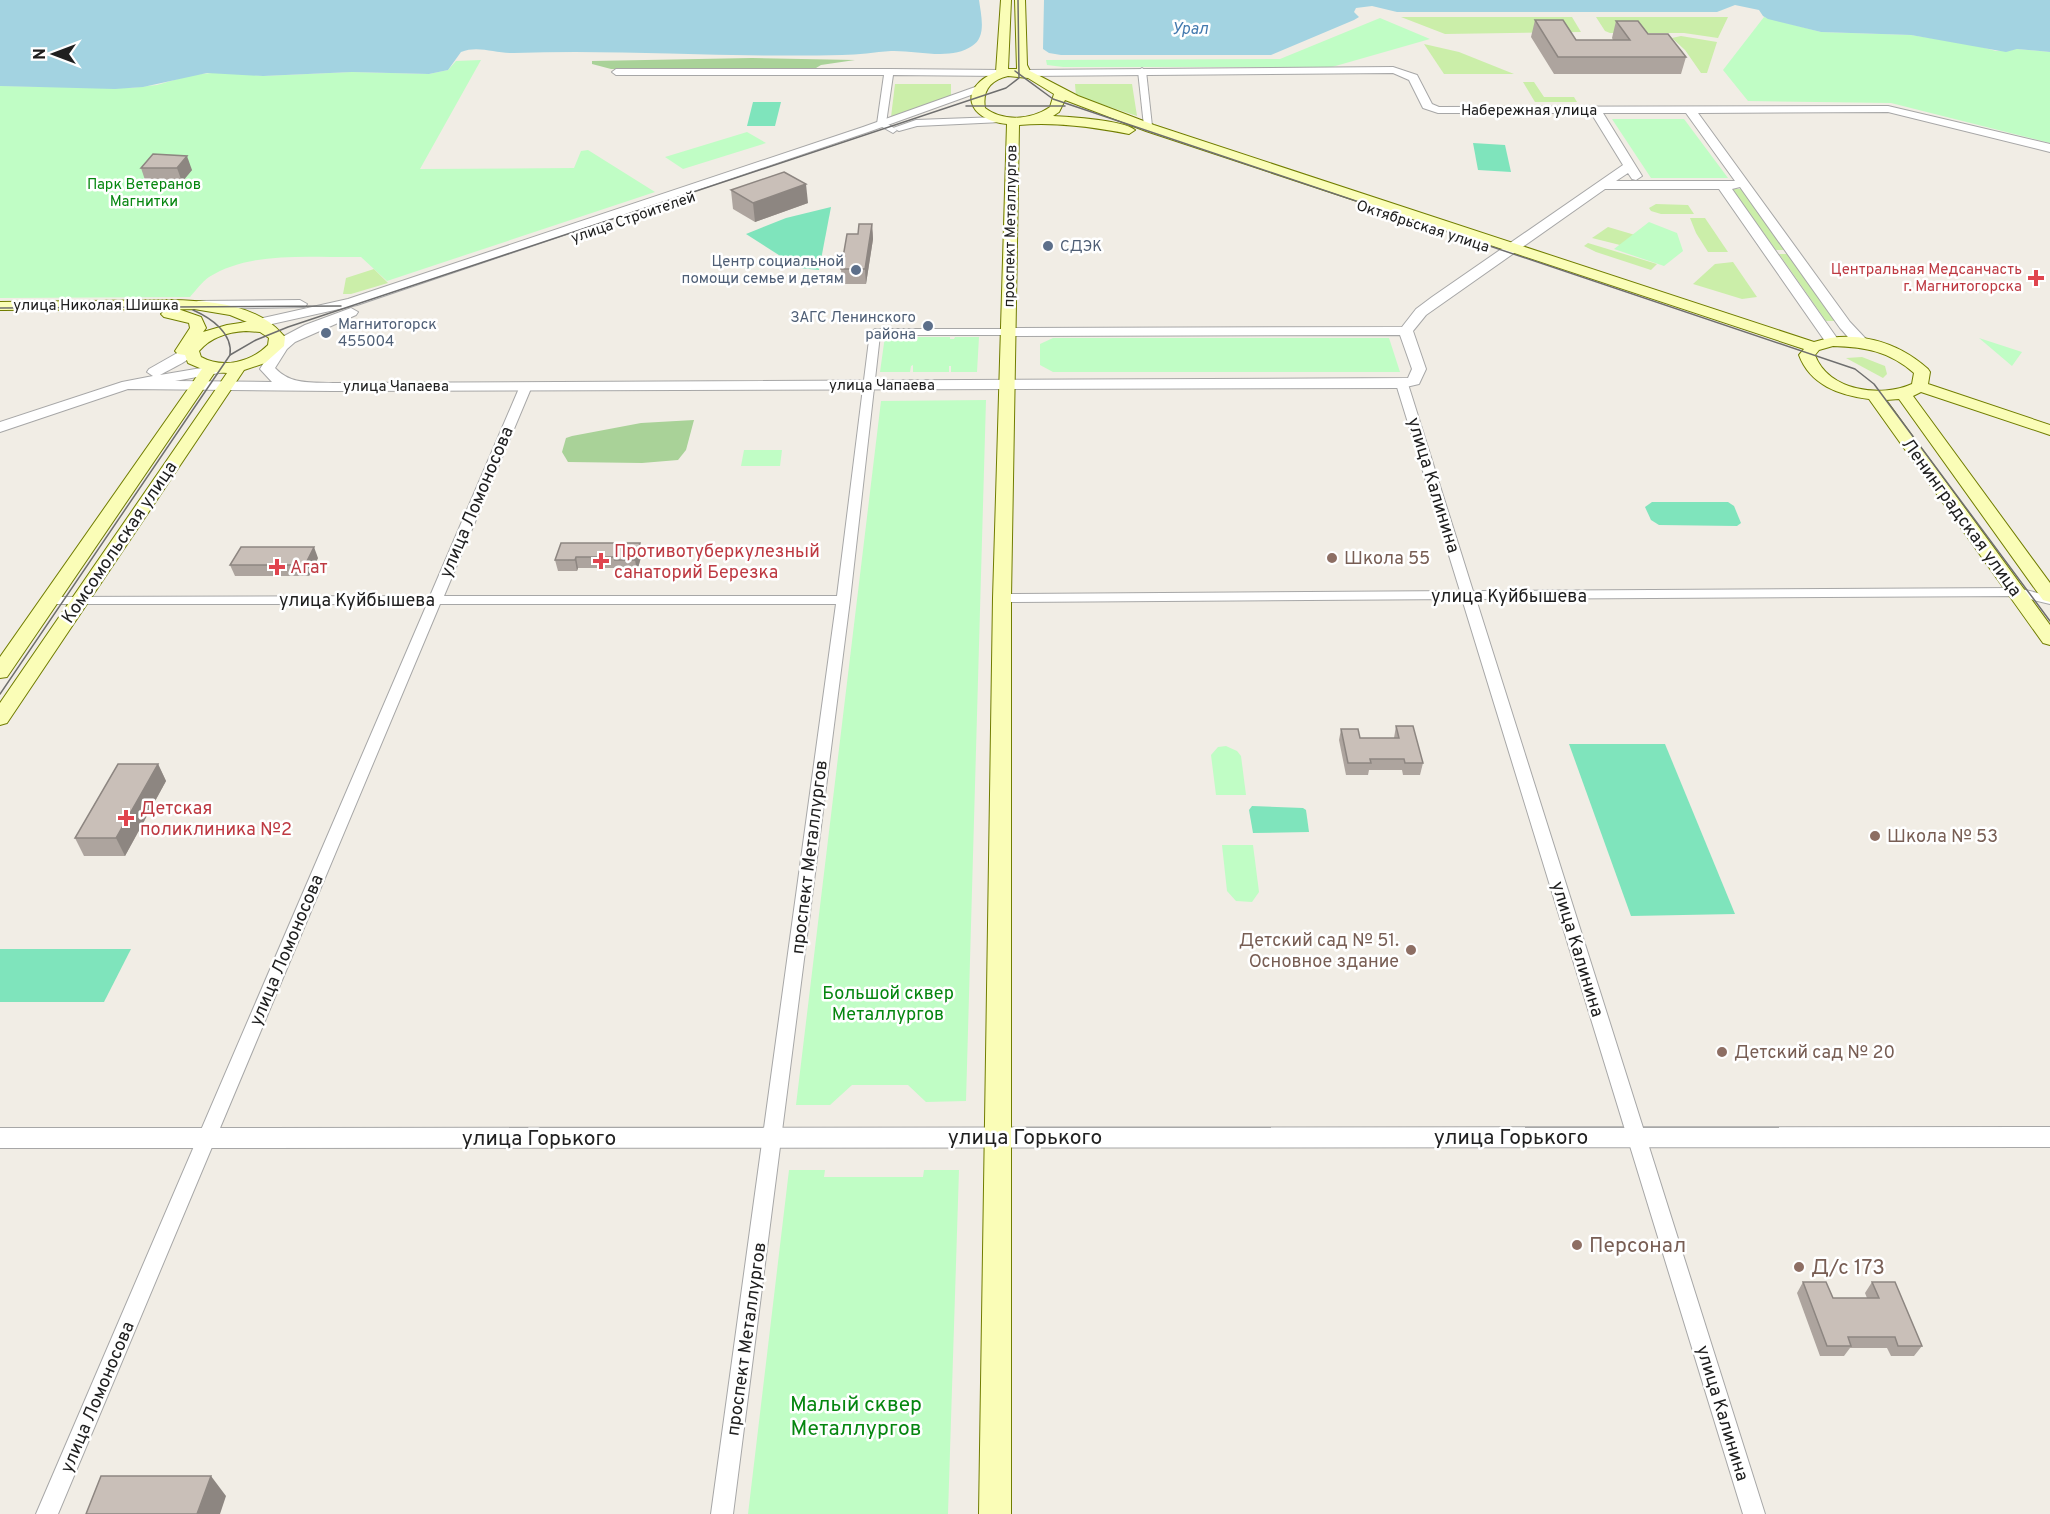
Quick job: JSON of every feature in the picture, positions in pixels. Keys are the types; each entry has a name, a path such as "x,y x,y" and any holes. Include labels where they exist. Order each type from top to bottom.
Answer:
{"main road":[{"path":"1002,73 1006,0"},
{"path":"1020,0 1021,65 1025,73"},
{"path":"978,89 986,81 1002,73 1025,73 1044,81 1060,93 1061,100 1058,107 1035,119"},
{"name":"проспект Металлургов","path":"978,89 976,99 979,109 998,120 1035,119"},
{"name":"Октябрьская улица","path":"1060,93 1148,126 1507,250 1810,351"},
{"name":"Октябрьская улица","path":"1035,119 1086,122 1133,130 1507,250"},
{"name":"проспект Металлургов","path":"995,1514 1002,598 1012,120"},
{"name":"улица Николая Шишка","path":"0,306 193,305 226,310 265,326"},
{"name":"улица Николая Шишка","path":"0,316 178,314 196,320 193,342"},
{"path":"265,326 277,338 273,349 255,361 235,366 210,368 192,357 193,342 217,332 241,327 265,326"},
{"path":"1920,387 1922,372 1905,356 1885,347 1861,342 1832,341 1810,351 1809,366 1822,379 1844,389 1874,395 1903,394 1920,387 2050,430"},
{"name":"Комсомольская улица","path":"0,718 225,386 235,366"},
{"name":"Комсомольская улица","path":"0,672 210,368"},
{"name":"Ленинградская улица","path":"1903,394 2050,598"},
{"name":"Ленинградская улица","path":"1874,395 2050,639"}],"street":[{"path":"1142,70 1148,126"},
{"name":"Набережная улица","path":"1025,73 1142,70 1393,70 1416,78 1425,103 1434,109 1888,109 2050,148"},
{"path":"1060,93 1062,78 1072,71"},
{"path":"616,72 1002,73"},
{"path":"887,127 890,72"},
{"name":"улица Строителей","path":"273,349 292,337 351,312 887,127 978,89"},
{"path":"1595,110 1642,185"},
{"path":"1690,110 1845,325 1861,342"},
{"name":"улица Строителей","path":"265,326 345,304 887,127 916,123 998,120"},
{"path":"1406,331 1421,312 1630,166"},
{"path":"1603,184 1743,185"},
{"path":"1723,185 1832,341"},
{"name":"улица Николая Шишка","path":"193,305 345,304"},
{"path":"1008,332 1406,331"},
{"path":"1402,384 1414,381 1419,369 1406,331"},
{"name":"проспект Металлургов","path":"722,1514 843,600 875,332 1008,332"},
{"path":"267,369 281,346 292,337"},
{"path":"127,385 182,357 193,342"},
{"path":"267,369 273,349"},
{"path":"0,427 127,385 210,368"},
{"name":"улица Чапаева","path":"267,369 279,381 296,386"},
{"name":"улица Чапаева","path":"127,385 1402,384"},
{"name":"улица Калинина","path":"1402,384 1754,1514"},
{"name":"улица Ломоносова","path":"47,1514 526,386"},
{"name":"улица Куйбышева","path":"2017,592 2038,580"},
{"name":"улица Куйбышева","path":"1002,598 2017,592 2050,598"},
{"name":"улица Куйбышева","path":"51,600 843,600"},
{"name":"улица Горького","path":"0,1138 2050,1137"}],"green space":[{"path":"1401,17 1572,17 1581,32 1445,34"},
{"path":"1596,17 1728,17 1718,38 1684,33 1610,33 1605,31"},
{"path":"1764,17 1821,32 1911,35 1974,45 1996,51 2017,49 2050,52 2050,143 1891,103 1748,101 1723,70"},
{"path":"1380,18 1430,39 1332,67 1063,67 1047,65 1046,60 1280,59"},
{"path":"1681,36 1717,42 1707,73 1701,73 1685,50 1672,38"},
{"path":"1424,44 1459,52 1514,74 1444,74"},
{"path":"752,58 855,60 821,65 816,68 611,69 592,64 592,61"},
{"name":"Парк Ветеранов Магнитки","path":"481,60 420,169 574,168 581,151 588,150 655,192 387,281 361,257 283,257 263,259 226,268 206,279 190,297 0,298 0,86 130,88 157,85 191,75 222,72 263,76 352,72 429,74 448,70 456,61"},
{"path":"1523,82 1534,82 1544,97 1574,97 1577,102 1535,102"},
{"path":"895,84 951,84 951,96 891,117"},
{"path":"1075,84 1132,84 1137,116 1076,96"},
{"path":"753,102 781,102 775,126 747,126"},
{"path":"1612,119 1684,119 1728,178 1651,178"},
{"path":"747,132 766,143 683,169 665,157"},
{"path":"1473,143 1505,145 1511,172 1478,170"},
{"path":"1732,189 1743,189 1787,250 1776,250"},
{"path":"1656,204 1688,205 1694,214 1661,214 1651,211 1649,208"},
{"path":"831,207 819,270 799,268 746,234 786,218"},
{"path":"1690,218 1705,218 1728,252 1708,252"},
{"path":"1649,222 1677,233 1683,251 1664,266 1614,249"},
{"path":"1608,227 1635,235 1620,245 1592,238"},
{"path":"1588,243 1657,264 1651,270 1596,252 1584,246"},
{"path":"1779,254 1791,254 1839,321 1826,321"},
{"path":"1733,262 1757,297 1742,299 1693,284 1715,264"},
{"path":"374,269 388,283 351,294 343,294 346,278"},
{"path":"885,336 913,337 913,339 917,337 954,339 955,337 979,337 977,372 951,372 951,366 949,366 949,372 913,372 913,365 910,372 880,372"},
{"path":"1053,338 1389,338 1400,372 1053,372 1040,365 1040,344"},
{"path":"1979,338 2022,352 2012,366"},
{"path":"1862,357 1885,366 1887,374 1883,378 1846,358"},
{"name":"Большой сквер Металлургов","path":"986,400 966,1101 926,1102 908,1085 852,1085 830,1105 796,1105 881,401"},
{"path":"694,420 686,450 678,460 642,463 568,462 562,452 566,438 572,436 641,423"},
{"path":"744,450 782,450 780,466 741,466"},
{"path":"1652,502 1728,502 1734,506 1741,523 1737,526 1659,525 1651,520 1645,507"},
{"path":"1569,744 1665,744 1735,914 1631,916"},
{"path":"1226,746 1237,751 1241,756 1246,795 1216,795 1211,755 1218,747"},
{"path":"1252,806 1303,808 1306,810 1309,832 1253,833 1249,810"},
{"path":"1222,845 1253,845 1259,892 1252,902 1236,901 1227,891"},
{"path":"0,949 131,949 104,1002 0,1002"},
{"name":"Малый сквер Металлургов","path":"789,1170 825,1170 824,1177 923,1177 924,1170 959,1170 948,1514 748,1514"}],"water":[{"path":"0,0 979,0 982,25 980,37 972,46 944,54 891,51 801,56 596,52 507,53 474,49 461,52 448,70 429,74 352,72 263,76 207,73 143,87 115,89 0,86"},
{"name":"Урал","path":"1044,0 2050,0 2050,52 2017,49 2006,52 1911,35 1821,32 1768,19 1759,10 1735,5 1717,12 1397,12 1372,6 1356,8 1354,12 1359,17 1354,20 1271,55 1061,55 1049,53 1043,49"}],"building":[{"path":"1535,20 1563,20 1576,40 1630,40 1616,21 1638,21 1648,34 1668,34 1686,57 1558,57"},
{"path":"153,154 187,156 177,168 141,168"},
{"path":"784,172 806,184 753,203 731,190"},
{"path":"859,224 872,224 865,269 841,269 847,234 858,234"},
{"path":"561,543 640,543 635,560 615,560 616,557 576,557 575,560 555,560"},
{"path":"241,547 314,547 305,565 230,565"},
{"path":"1396,726 1413,726 1423,763 1405,763 1404,759 1370,759 1371,763 1348,763 1341,729 1358,729 1360,738 1399,738"},
{"path":"118,764 158,764 116,838 75,838"},
{"name":"Д/с 173","path":"1803,1282 1826,1282 1833,1298 1879,1298 1872,1282 1895,1282 1922,1346 1898,1346 1895,1337 1848,1337 1851,1346 1827,1346"},
{"path":"101,1476 211,1476 197,1514 86,1514"}],"tram line":[{"path":"1018,0 1019,74"},
{"path":"1015,71 1019,74"},
{"path":"230,355 256,340 288,327 1006,88 1019,78 1019,74"},
{"path":"1019,74 1053,99 1855,369 1874,384 2050,621"},
{"path":"966,106 1065,106"},
{"path":"0,308 341,306"},
{"path":"193,310 207,317 224,333 230,347 230,355"},
{"path":"0,694 230,355"}],"place":[{"name":"СДЭК","path":"1048,246"},
{"name":"Центр социальной помощи семье и детям","path":"856,270"},
{"name":"Центральная Медсанчасть г. Магнитогорска","path":"2036,278"},
{"name":"ЗАГС Ленинского района","path":"928,326"},
{"name":"Магнитогорск 455004","path":"326,333"},
{"name":"Школа 55","path":"1332,558"},
{"name":"Противотуберкулезный санаторий Березка","path":"601,561"},
{"name":"Агат","path":"277,567"},
{"name":"Детская поликлиника №2","path":"126,818"},
{"name":"Школа № 53","path":"1875,836"},
{"name":"Детский сад № 51. Основное здание","path":"1411,950"},
{"name":"Детский сад № 20","path":"1722,1052"},
{"name":"Персонал","path":"1577,1245"},
{"name":"Д/с 173","path":"1799,1267"}]}
